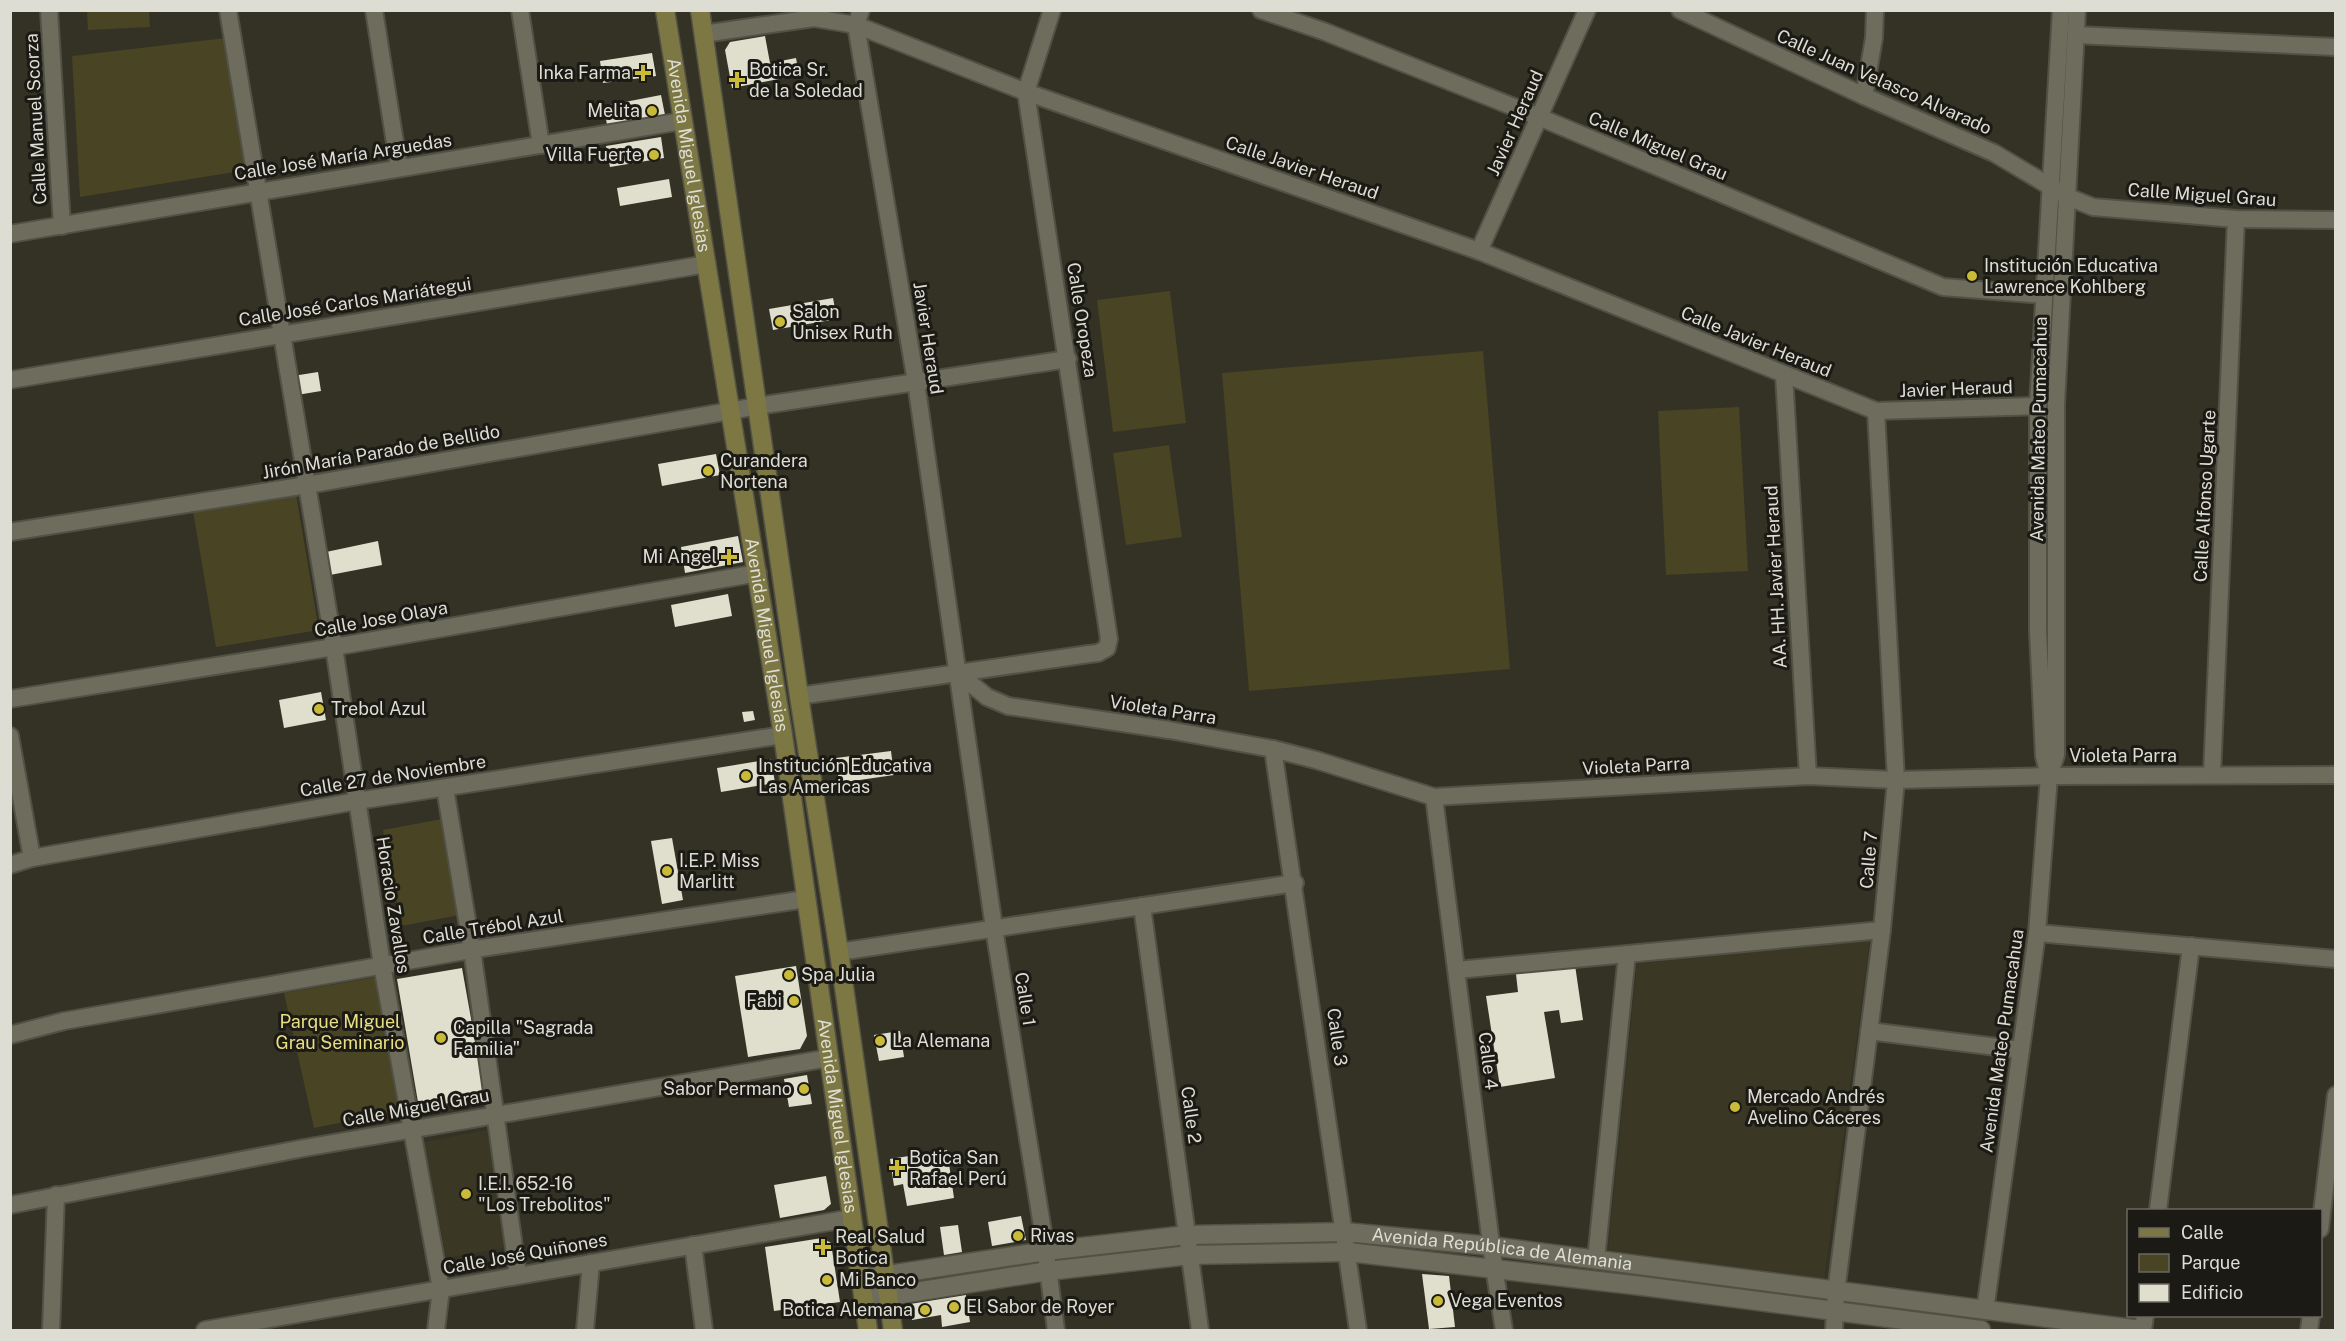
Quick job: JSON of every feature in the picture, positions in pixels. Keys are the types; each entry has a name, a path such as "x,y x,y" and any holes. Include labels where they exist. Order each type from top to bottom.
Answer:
{"main road":[{"name":"Avenida Miguel Iglesias","path":"665,10 783,735 868,1330"},
{"name":"Avenida Miguel Iglesias","path":"700,10 893,1330"}],"street":[{"name":"Calle Manuel Scorza","path":"49,10 62,226"},
{"name":"Horacio Zavallos","path":"228,10 307,485 382,965 441,1289 436,1330"},
{"path":"374,10 399,168"},
{"path":"520,10 541,145"},
{"name":"Calle Oropeza","path":"959,674 1098,653 1107,648 1109,639 1026,92 1053,10"},
{"name":"Calle Miguel Grau","path":"1262,10 1323,31 1539,117 1943,287 2044,295"},
{"name":"Javier Heraud","path":"1479,251 1587,10"},
{"name":"Calle Juan Velasco Alvarado","path":"1680,10 1864,96 1994,153 2068,197"},
{"path":"1864,96 1874,38 1875,10"},
{"name":"Avenida Mateo Pumacahua","path":"2049,776 2044,756 2038,631 2038,406 2061,10"},
{"name":"Avenida Mateo Pumacahua","path":"1985,1311 2037,933 2049,776 2056,755 2056,404 2068,197 2083,35 2077,10"},
{"name":"Calle Javier Heraud","path":"703,34 814,18 859,18 1026,92 1479,251 1876,411"},
{"name":"Javier Heraud","path":"859,18 959,674"},
{"path":"2083,35 2336,47"},
{"name":"Calle José María Arguedas","path":"10,234 682,121"},
{"name":"Calle Miguel Grau","path":"2068,197 2093,207 2236,219 2336,220"},
{"name":"Calle Alfonso Ugarte","path":"2212,776 2236,219"},
{"name":"Calle José Carlos Mariátegui","path":"10,380 281,333 707,264"},
{"name":"Jirón María Parado de Bellido","path":"10,532 307,485 758,406 1068,359"},
{"name":"AA. HH. Javier Heraud","path":"1784,375 1808,776"},
{"name":"Javier Heraud","path":"1876,411 2038,406"},
{"name":"Calle 7","path":"1834,1330 1836,1292 1882,930 1896,780 1876,411"},
{"name":"Calle Jose Olaya","path":"10,699 333,647 758,573"},
{"path":"800,696 959,674"},
{"name":"Violeta Parra","path":"959,674 987,697 1008,706 1169,730 1274,749 1434,797 1808,776 1896,780 2049,776 2336,775"},
{"name":"Calle 1","path":"959,674 994,928 1046,1251 1056,1330"},
{"name":"Calle 27 de Noviembre","path":"10,865 32,858 357,801 783,735"},
{"path":"10,736 32,858"},
{"name":"Calle 3","path":"1274,749 1358,1330"},
{"path":"445,788 472,950 518,1275"},
{"name":"Calle 4","path":"1434,797 1491,1246 1504,1330"},
{"path":"839,952 1295,884"},
{"name":"Calle Trébol Azul","path":"10,1035 63,1021 382,965 806,899"},
{"name":"Calle 2","path":"1142,906 1200,1330"},
{"path":"1457,970 1882,930"},
{"path":"2037,933 2336,959"},
{"path":"2158,1209 2191,946"},
{"path":"1596,1260 1627,954"},
{"path":"1869,1030 2021,1050"},
{"name":"Calle Miguel Grau","path":"10,1205 411,1129 829,1058"},
{"path":"2322,1212 2336,1095"},
{"path":"51,1330 56,1195"},
{"name":"Calle José Quiñones","path":"205,1330 277,1323 441,1289 852,1218"},
{"name":"Avenida República de Alemania","path":"861,1279 1046,1251 1187,1235 1345,1232 1491,1246 2142,1330"},
{"path":"693,1245 704,1330"},
{"name":"Avenida República de Alemania","path":"864,1300 1048,1271 1190,1255 1348,1252 1494,1268 1981,1330"},
{"path":"585,1330 591,1263"}],"shaded area":[{"name":"Mercado Andrés Avelino Cáceres","path":"1870,939 1824,1280 1608,1250 1637,964"},
{"name":"I.E.I. 652-16 \"Los Trebolitos\"","path":"487,1130 508,1247 446,1258 424,1142"}],"green space":[{"path":"87,11 149,11 150,27 88,30"},
{"path":"226,38 247,170 80,197 72,56"},
{"path":"1170,291 1186,423 1113,432 1097,300"},
{"path":"1483,351 1510,669 1249,691 1222,373"},
{"path":"1739,407 1748,571 1666,575 1658,411"},
{"path":"1169,445 1182,537 1126,545 1113,453"},
{"path":"296,494 319,630 216,647 193,511"},
{"path":"442,819 460,915 401,926 383,830"},
{"name":"Parque Miguel Grau Seminario","path":"377,977 404,1110 314,1128 284,993"}],"building":[{"path":"765,36 770,63 796,58 799,75 732,88 725,50 730,42"},
{"path":"652,53 656,76 603,83 600,61"},
{"path":"661,95 665,115 607,125 604,106"},
{"path":"661,137 664,158 610,167 606,146"},
{"path":"669,179 672,197 620,206 617,188"},
{"path":"833,298 837,319 773,330 769,309"},
{"path":"318,372 321,391 297,395 293,376"},
{"path":"716,454 720,475 662,486 658,464"},
{"path":"738,536 743,562 685,573 681,547"},
{"path":"378,541 382,565 330,575 326,552"},
{"path":"728,594 732,616 675,627 671,605"},
{"path":"321,692 326,720 284,728 279,700"},
{"path":"753,711 755,720 744,722 742,712"},
{"path":"891,751 894,775 839,783 836,758"},
{"name":"Institución Educativa Las Americas","path":"771,759 775,783 721,792 717,768"},
{"name":"I.E.P. Miss Marlitt","path":"672,838 683,900 662,904 651,841"},
{"path":"1575,965 1583,1020 1561,1023 1559,1010 1544,1012 1555,1078 1500,1087 1486,996 1518,992 1516,974"},
{"path":"796,966 807,1036 800,1049 748,1057 735,976"},
{"name":"Capilla \"Sagrada Familia\"","path":"462,968 485,1097 419,1108 397,979"},
{"path":"900,1031 904,1057 879,1061 874,1035"},
{"path":"807,1075 812,1104 789,1107 784,1079"},
{"path":"947,1150 954,1198 907,1206 903,1184 894,1186 890,1159"},
{"path":"826,1176 831,1204 824,1210 780,1218 774,1185"},
{"path":"1021,1216 1026,1240 992,1246 988,1222"},
{"path":"958,1225 962,1252 944,1255 940,1227"},
{"path":"822,1238 831,1243 840,1302 774,1311 765,1247"},
{"name":"Vega Eventos","path":"1422,1274 1449,1276 1455,1327 1429,1329"},
{"name":"El Sabor de Royer","path":"966,1295 970,1322 942,1327 941,1315 912,1320 910,1304"}],"place":[{"name":"Inka Farma","path":"643,73"},
{"name":"Botica Sr. de la Soledad","path":"737,80"},
{"name":"Melita","path":"652,111"},
{"name":"Villa Fuerte","path":"654,155"},
{"name":"Institución Educativa Lawrence Kohlberg","path":"1972,276"},
{"name":"Salon Unisex Ruth","path":"780,322"},
{"name":"Curandera Nortena","path":"708,471"},
{"name":"Mi Angel","path":"729,557"},
{"name":"Trebol Azul","path":"319,709"},
{"name":"Institución Educativa Las Americas","path":"746,776"},
{"name":"I.E.P. Miss Marlitt","path":"667,871"},
{"name":"Spa Julia","path":"789,975"},
{"name":"Fabi","path":"794,1001"},
{"name":"Capilla \"Sagrada Familia\"","path":"441,1038"},
{"name":"La Alemana","path":"880,1041"},
{"name":"Sabor Permano","path":"804,1089"},
{"name":"Mercado Andrés Avelino Cáceres","path":"1735,1107"},
{"name":"Botica San Rafael Perú","path":"897,1168"},
{"name":"I.E.I. 652-16 \"Los Trebolitos\"","path":"466,1194"},
{"name":"Rivas","path":"1018,1236"},
{"name":"Real Salud Botica","path":"823,1247"},
{"name":"Mi Banco","path":"827,1280"},
{"name":"Vega Eventos","path":"1438,1301"},
{"name":"El Sabor de Royer","path":"954,1307"},
{"name":"Botica Alemana","path":"925,1310"}]}
